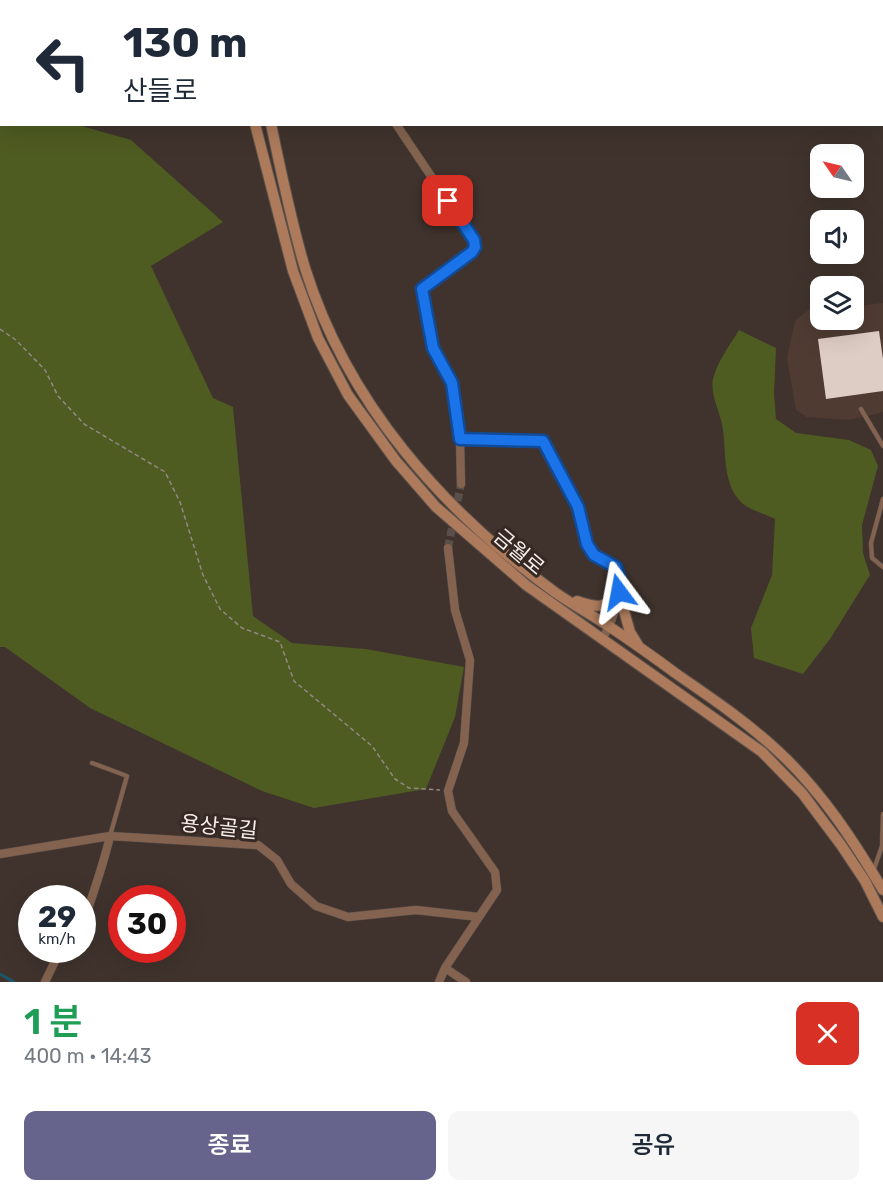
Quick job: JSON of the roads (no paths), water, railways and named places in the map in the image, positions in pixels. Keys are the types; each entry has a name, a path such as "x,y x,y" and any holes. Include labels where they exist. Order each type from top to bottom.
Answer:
{"main road":[{"name":"금월로","path":"256,126 293,271 318,338 348,395 396,461 436,507 526,585 762,752 802,793 841,845 865,881 883,917"},
{"name":"금월로","path":"270,126 306,270 326,321 352,376 402,449 434,487 466,518 559,595 609,626 732,713 779,753 816,791 844,827 883,890"},
{"path":"559,595 598,607 609,603 619,592"},
{"path":"619,592 630,632 639,648"}],"street":[{"path":"397,126 474,240 475,247 472,252 422,289 433,348 452,383 460,439 461,484"},
{"path":"460,439 543,441 578,507 587,544 594,555 616,567 620,579 616,613 602,640"},
{"path":"440,982 445,968 497,890 495,872 452,811 448,791 464,743 470,660 455,610 448,548"},
{"path":"96,885 103,869 110,836"},
{"name":"용상골길","path":"0,854 110,836 258,845 277,860 291,884 316,906 348,917 416,910 479,917"},
{"path":"45,982 54,963"},
{"path":"445,968 466,982"}],"lane":[{"path":"861,409 883,446"},
{"path":"883,500 871,543 872,558 883,567"},
{"path":"92,763 127,776 110,836"},
{"path":"873,873 882,846 883,813"}],"waterway":[{"path":"0,974 14,982"}],"tunnel":[{"path":"448,548 461,484"}]}
